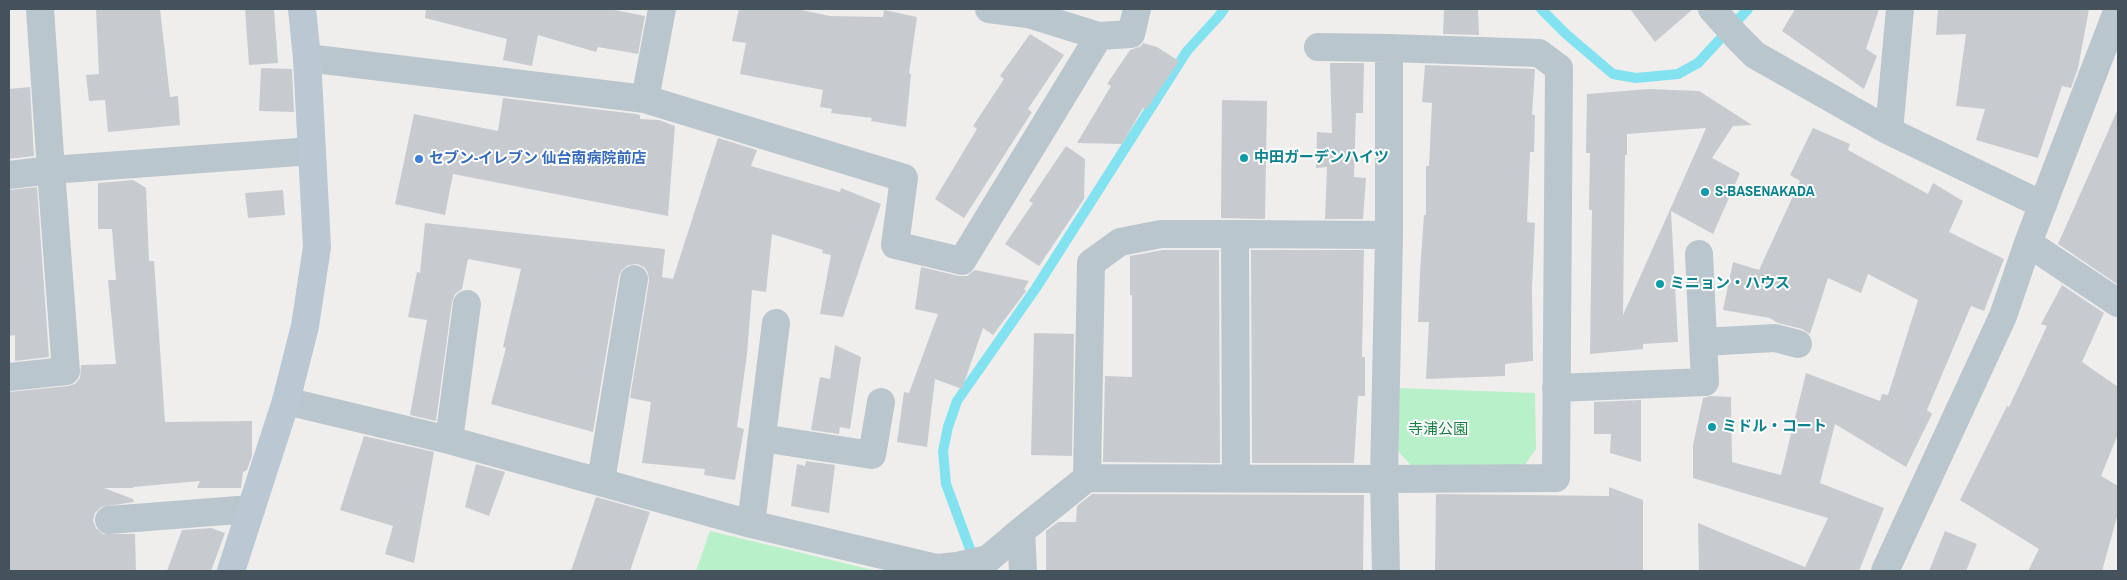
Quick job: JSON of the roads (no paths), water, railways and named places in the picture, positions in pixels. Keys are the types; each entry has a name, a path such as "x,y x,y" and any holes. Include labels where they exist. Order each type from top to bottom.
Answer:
{"street":[{"path":"9,378 66,371 40,9"},
{"path":"231,571 286,401 305,326 317,247 307,58 302,9"},
{"path":"645,99 662,9"},
{"path":"989,9 1028,14 1099,36 1131,34 1137,9"},
{"path":"1889,131 1900,9"},
{"path":"1885,571 2003,316 2028,243 2118,9"},
{"path":"1716,13 1755,54 1889,131 2043,205"},
{"path":"307,58 645,99 904,178 896,245 962,261 1099,36"},
{"path":"286,401 449,440 751,524 937,568 957,566 988,559 1086,478 1556,478 1559,68 1538,53 1318,47"},
{"path":"1386,571 1384,479 1389,235 1389,48"},
{"path":"9,175 51,170 312,151"},
{"path":"1086,478 1091,263 1120,242 1161,234 1389,235"},
{"path":"1235,234 1236,478"},
{"path":"2028,243 2118,303"},
{"path":"1556,388 1705,382 1699,254"},
{"path":"601,481 634,279"},
{"path":"449,440 467,304"},
{"path":"751,524 776,323"},
{"path":"1704,342 1775,338 1798,344"},
{"path":"762,438 872,455 881,402"},
{"path":"109,520 251,510"},
{"path":"1021,530 1023,571"}],"waterway":[{"path":"974,560 946,484 943,451 948,427 957,401 1036,288 1187,51 1224,9"},
{"path":"1541,9 1566,34 1613,74 1636,78 1678,74 1698,63 1748,9"}],"place":[{"name":"中田ガーデンハイツ","path":"1244,158"},
{"name":"セブン-イレブン 仙台南病院前店","path":"419,159"},
{"name":"S-BASENAKADA","path":"1705,192"},
{"name":"ミニョン・ハウス","path":"1660,284"},
{"name":"ミドル・コート","path":"1712,427"}],"park label":[{"name":"寺浦公園","path":"1438,430"}]}
